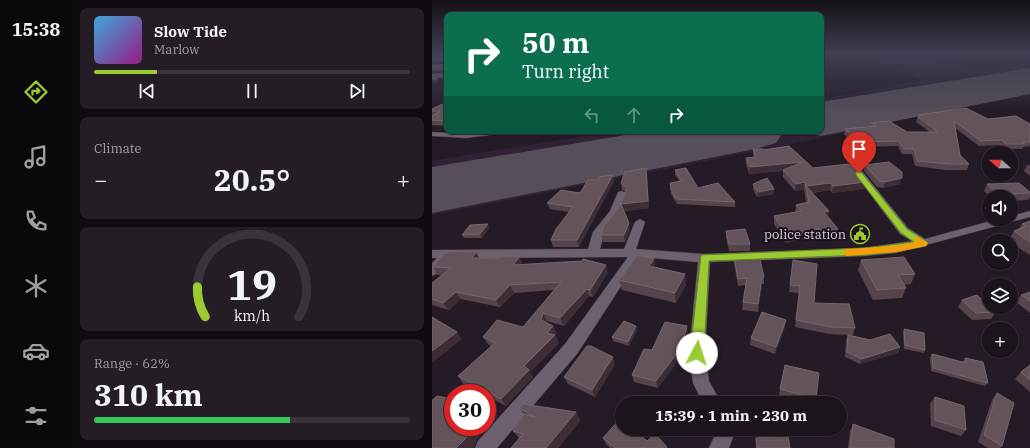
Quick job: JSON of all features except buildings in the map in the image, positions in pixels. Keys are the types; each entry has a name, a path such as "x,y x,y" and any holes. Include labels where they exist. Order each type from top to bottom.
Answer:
{"street":[{"path":"432,76 444,75"},
{"path":"432,134 466,136 482,134"},
{"path":"859,173 904,231 923,243"},
{"path":"593,253 599,232 615,212 622,194"},
{"path":"1018,217 1030,214"},
{"path":"485,448 571,349 633,253 640,222"},
{"path":"432,254 633,253 704,258 864,252 896,249 985,226"},
{"path":"432,271 447,254"},
{"path":"704,258 697,353 701,382 708,396"},
{"path":"720,448 724,436"}],"shaded area":[{"path":"905,73 1030,73 1030,92 768,149 432,215 432,161 595,134 824,134 824,98 922,80"}],"runway":[{"path":"824,118 1030,81"},
{"path":"432,190 739,134"}],"slow traffic":[{"path":"847,253 896,249 923,243 918,240"}],"place":[{"name":"police station","path":"860,234"}],"route":[{"path":"697,353 704,258 864,252 896,249 923,243 904,231 859,173"}]}
